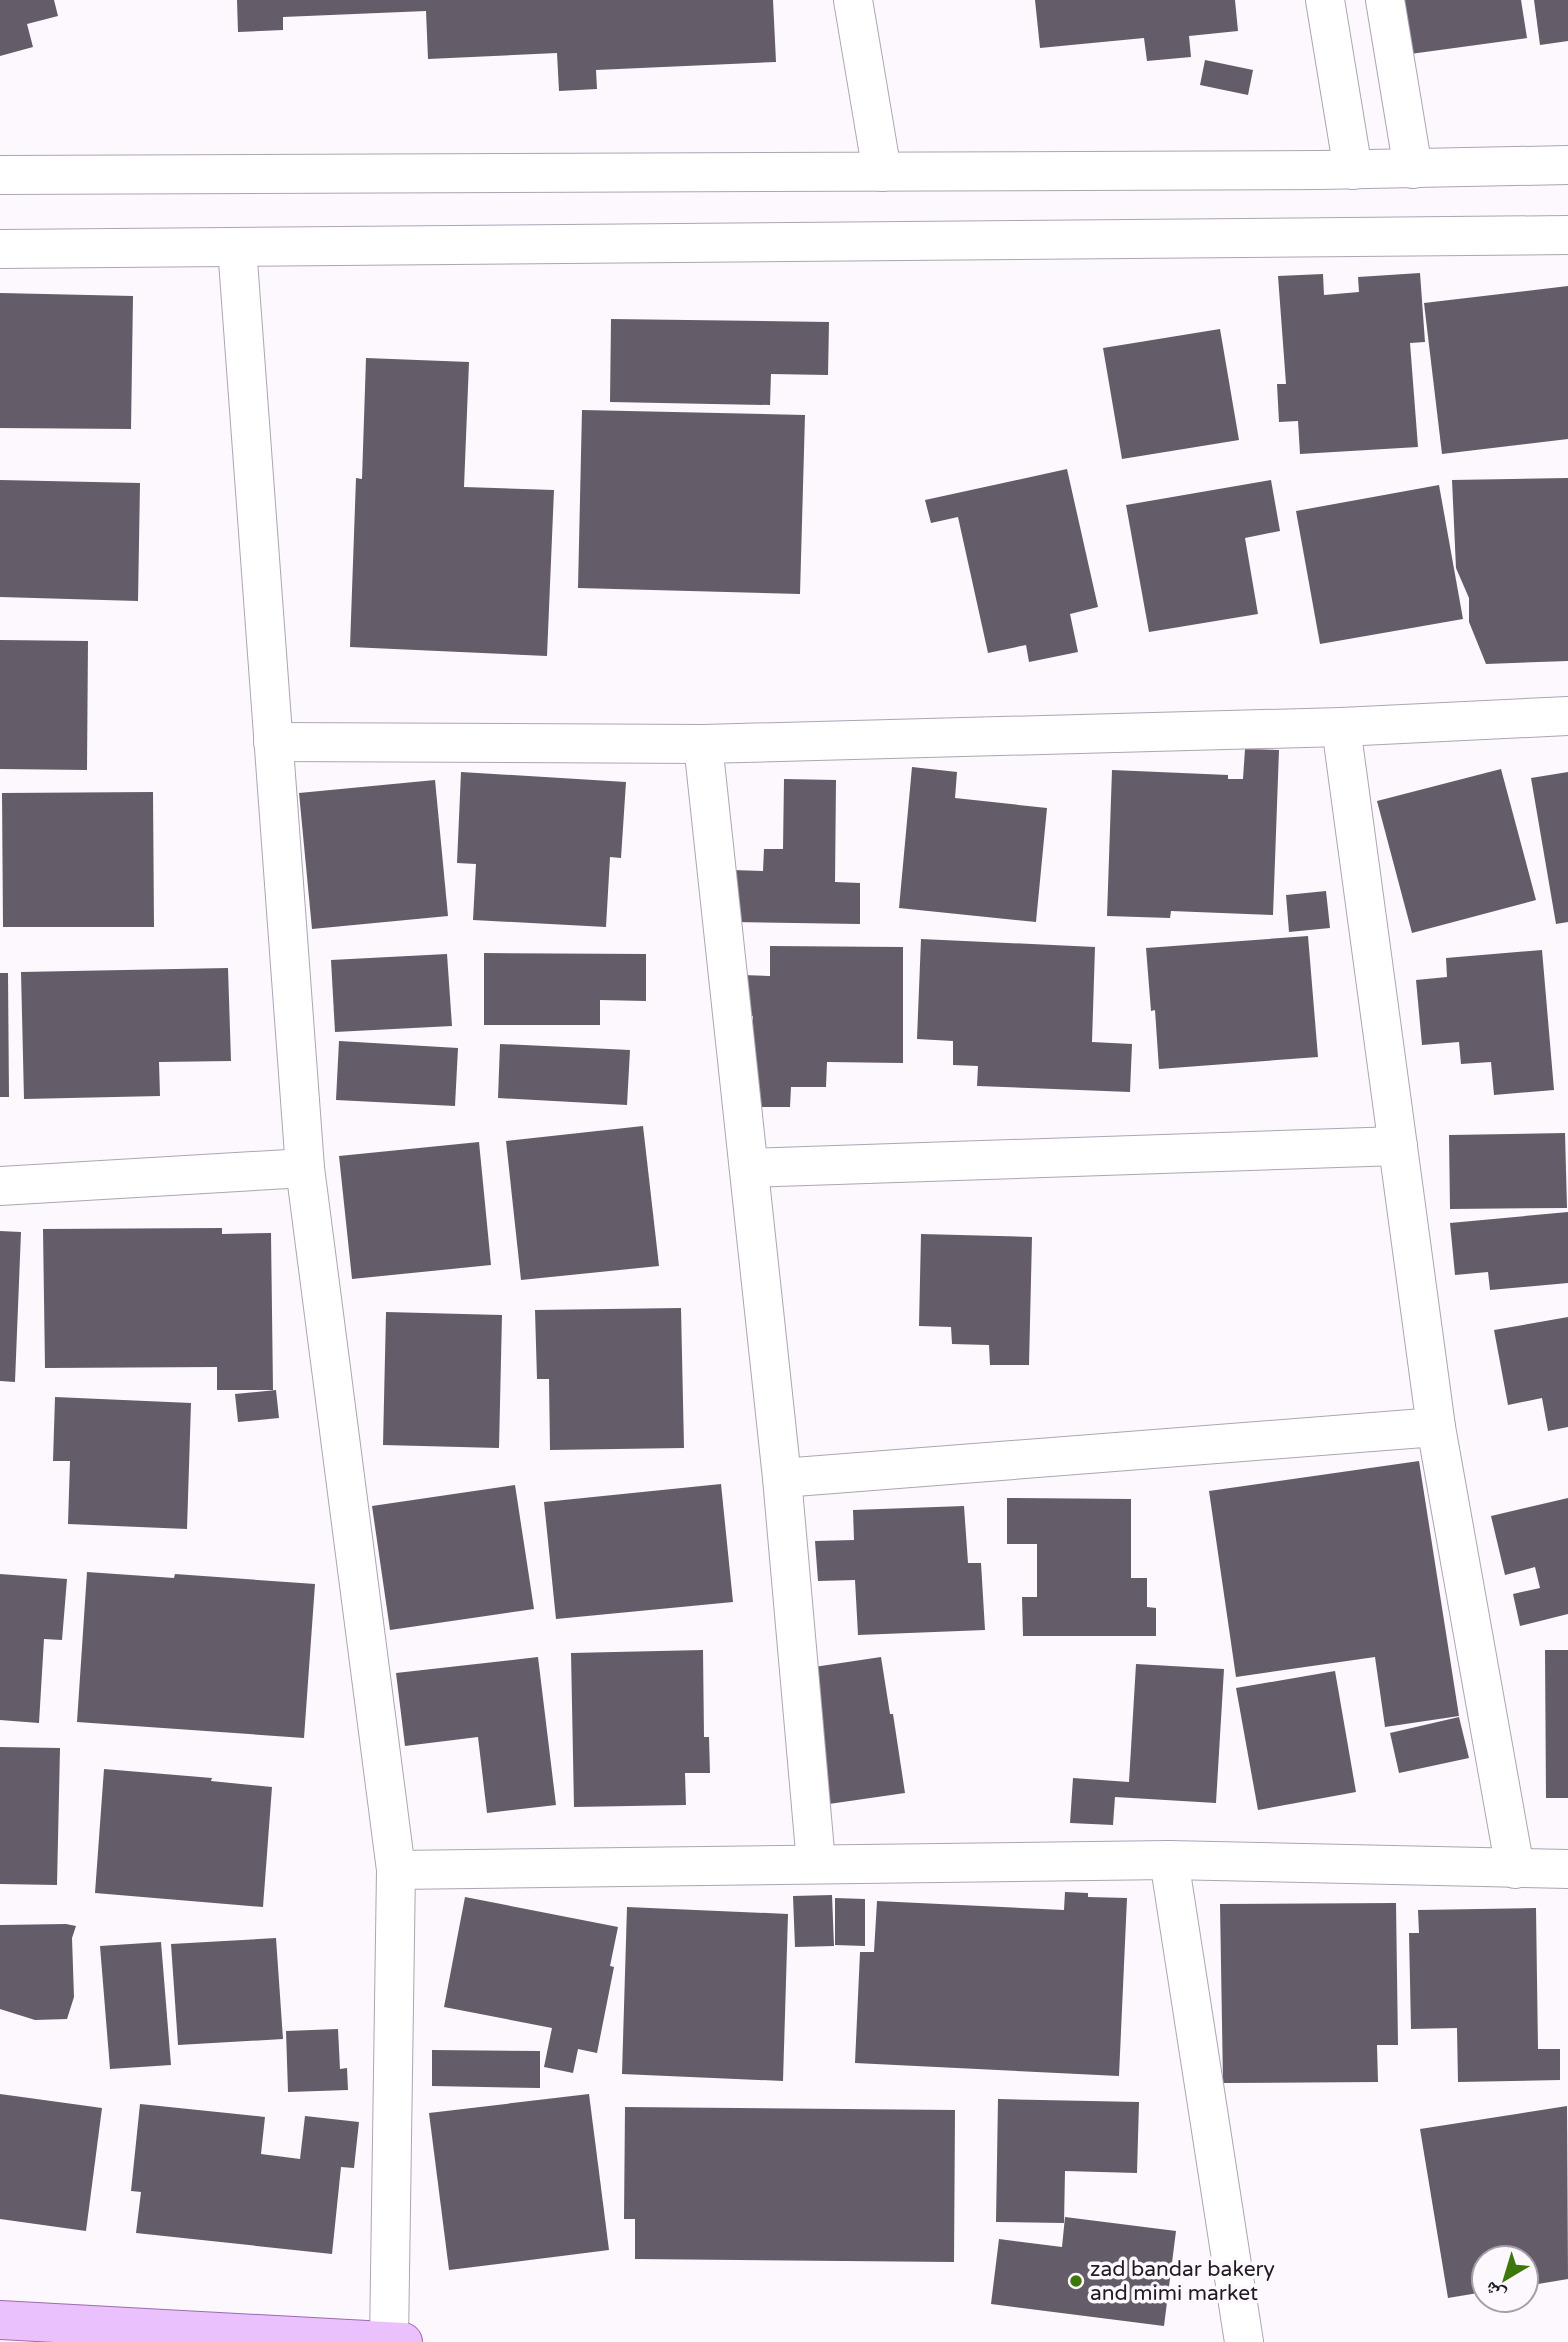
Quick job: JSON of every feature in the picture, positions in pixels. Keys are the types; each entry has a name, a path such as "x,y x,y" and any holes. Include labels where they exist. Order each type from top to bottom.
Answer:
{"main road":[{"path":"0,2320 403,2342"}],"street":[{"path":"853,0 882,172"},
{"path":"1325,0 1353,170"},
{"path":"1385,0 1413,169"},
{"path":"0,176 1353,170 1568,165"},
{"path":"0,249 1568,235"},
{"path":"237,247 305,1168 396,1870 390,2341"},
{"path":"273,742 703,744 1341,726 1568,716"},
{"path":"1341,726 1436,1427 1514,1869"},
{"path":"703,744 782,1478 816,1863"},
{"path":"749,1168 1398,1146"},
{"path":"0,1186 305,1168"},
{"path":"782,1478 1436,1427"},
{"path":"396,1870 1169,1860 1568,1869"},
{"path":"1169,1860 1244,2342"}],"building":[{"path":"0,0 54,0 58,16 27,24 33,47 0,56"},
{"path":"237,0 773,0 776,62 596,70 597,89 559,91 557,53 428,59 426,11 283,17 283,30 238,32"},
{"path":"1035,0 1235,0 1238,31 1189,36 1191,57 1147,61 1144,38 1040,48"},
{"path":"1395,0 1521,0 1527,38 1403,55"},
{"path":"1534,0 1568,0 1568,41 1540,45"},
{"path":"1205,60 1253,70 1248,95 1200,85"},
{"path":"1420,273 1425,342 1410,343 1418,447 1300,454 1298,421 1279,422 1277,384 1286,384 1278,276 1323,274 1324,295 1359,292 1358,277"},
{"path":"1568,286 1568,439 1442,454 1424,303"},
{"path":"0,293 133,296 131,429 0,428"},
{"path":"611,319 829,322 828,375 771,374 770,405 610,402"},
{"path":"1220,329 1239,440 1122,459 1103,348"},
{"path":"366,358 469,362 464,487 554,490 547,656 350,647 356,478 362,479"},
{"path":"582,410 805,415 800,594 578,588"},
{"path":"1067,469 1098,607 1070,614 1078,652 1029,662 1026,645 988,653 958,517 931,523 925,500"},
{"path":"1568,478 1568,661 1486,664 1469,622 1469,598 1456,568 1452,480"},
{"path":"0,480 140,483 138,601 0,597"},
{"path":"1271,480 1280,531 1245,538 1258,614 1149,632 1126,505"},
{"path":"1439,485 1463,619 1320,644 1296,511"},
{"path":"0,640 88,641 87,770 0,769"},
{"path":"1245,749 1279,750 1273,915 1171,911 1170,918 1107,916 1112,770 1228,775 1228,779 1243,779"},
{"path":"912,767 957,772 955,798 1047,808 1036,922 899,908"},
{"path":"1501,769 1536,900 1412,933 1377,801"},
{"path":"461,772 626,782 621,858 610,857 606,927 473,920 476,864 457,863"},
{"path":"1568,772 1568,922 1556,924 1531,778"},
{"path":"784,779 836,780 835,882 860,883 860,924 732,922 732,870 763,871 764,849 783,849"},
{"path":"435,780 448,916 312,929 299,793"},
{"path":"153,792 154,927 3,927 2,793"},
{"path":"1326,891 1330,928 1289,932 1286,895"},
{"path":"1308,936 1318,1057 1159,1069 1155,1010 1151,1011 1146,948"},
{"path":"921,939 1095,947 1092,1042 1132,1044 1130,1092 977,1086 978,1066 953,1065 953,1041 917,1039"},
{"path":"770,946 903,947 903,1063 827,1062 826,1087 791,1087 790,1107 753,1107 753,1016 742,1016 742,975 770,976"},
{"path":"1542,950 1554,1090 1494,1095 1491,1062 1461,1064 1459,1042 1422,1045 1416,980 1447,977 1446,958"},
{"path":"484,953 646,954 646,1001 600,1000 600,1025 484,1025"},
{"path":"447,954 452,1026 335,1032 331,960"},
{"path":"228,968 231,1061 159,1062 160,1096 24,1099 21,972"},
{"path":"0,973 8,973 9,1097 0,1097"},
{"path":"339,1041 458,1048 455,1106 336,1100"},
{"path":"500,1044 630,1050 627,1105 498,1098"},
{"path":"643,1126 659,1266 521,1280 506,1141"},
{"path":"1565,1133 1567,1208 1450,1209 1449,1135"},
{"path":"479,1142 491,1265 352,1279 339,1156"},
{"path":"1568,1212 1568,1283 1490,1290 1488,1272 1455,1275 1450,1223"},
{"path":"222,1228 222,1234 271,1233 273,1390 217,1390 217,1367 45,1368 43,1229"},
{"path":"0,1231 21,1232 15,1382 0,1381"},
{"path":"921,1234 1032,1237 1029,1365 990,1365 989,1345 952,1344 951,1327 919,1326"},
{"path":"681,1308 684,1448 550,1450 549,1379 537,1379 535,1310"},
{"path":"386,1312 502,1315 499,1448 383,1445"},
{"path":"1568,1317 1568,1427 1548,1431 1542,1398 1508,1405 1494,1330"},
{"path":"276,1390 279,1418 238,1422 235,1394"},
{"path":"55,1397 191,1403 187,1529 68,1524 70,1461 53,1461"},
{"path":"1419,1461 1459,1716 1385,1727 1375,1657 1236,1677 1209,1491"},
{"path":"721,1484 733,1602 556,1619 544,1502"},
{"path":"515,1485 534,1609 390,1630 372,1506"},
{"path":"1007,1498 1131,1499 1131,1578 1147,1578 1147,1607 1156,1608 1156,1636 1023,1636 1022,1597 1037,1597 1037,1544 1007,1544"},
{"path":"1568,1498 1568,1614 1520,1626 1513,1594 1540,1588 1535,1567 1505,1575 1491,1516"},
{"path":"964,1506 968,1563 981,1563 985,1630 858,1635 855,1580 818,1581 815,1541 854,1540 853,1510"},
{"path":"87,1572 174,1578 175,1574 315,1584 304,1738 77,1722"},
{"path":"0,1574 67,1579 62,1640 44,1639 39,1723 0,1720"},
{"path":"703,1650 704,1737 709,1737 710,1773 685,1773 686,1805 574,1807 571,1653"},
{"path":"1545,1650 1568,1650 1568,1798 1546,1798"},
{"path":"538,1657 556,1805 487,1813 478,1737 405,1746 396,1673"},
{"path":"881,1657 905,1793 822,1805 794,1670"},
{"path":"1136,1664 1224,1669 1216,1803 1115,1797 1113,1825 1070,1823 1073,1778 1129,1782"},
{"path":"1335,1671 1356,1792 1258,1810 1236,1688"},
{"path":"1459,1717 1469,1758 1399,1773 1390,1733"},
{"path":"0,1747 60,1748 57,1885 0,1884"},
{"path":"104,1769 212,1778 211,1781 272,1787 263,1907 95,1893"},
{"path":"1065,1892 1088,1893 1088,1897 1127,1898 1119,2076 855,2063 860,1952 874,1952 877,1901 1064,1910"},
{"path":"832,1895 834,1946 795,1947 793,1896"},
{"path":"465,1897 618,1927 610,1966 614,1967 597,2053 578,2049 573,2073 544,2067 552,2028 444,2007"},
{"path":"835,1898 865,1899 865,1946 835,1945"},
{"path":"1396,1903 1398,2045 1377,2045 1378,2082 1223,2083 1220,1904"},
{"path":"627,1907 788,1914 783,2081 622,2074"},
{"path":"1536,1908 1538,2049 1560,2049 1560,2080 1458,2082 1457,2028 1411,2029 1409,1933 1419,1933 1418,1910"},
{"path":"0,1925 76,1926 72,1938 74,1997 67,2019 35,2020 0,2009"},
{"path":"276,1938 283,2039 178,2045 171,1944"},
{"path":"161,1942 171,2065 110,2069 100,1946"},
{"path":"338,2029 340,2069 347,2068 348,2090 288,2092 286,2031"},
{"path":"432,2050 540,2051 540,2088 432,2086"},
{"path":"0,2094 102,2108 86,2231 0,2219"},
{"path":"589,2094 609,2250 449,2270 429,2113"},
{"path":"998,2099 1139,2102 1137,2173 1065,2171 1064,2223 996,2222"},
{"path":"140,2104 265,2117 261,2154 300,2159 305,2116 359,2122 354,2168 341,2167 332,2254 136,2233 141,2192 131,2191"},
{"path":"1567,2106 1568,2279 1540,2284 1540,2244 1470,2244 1470,2294 1448,2298 1420,2129"},
{"path":"625,2107 955,2110 954,2262 635,2259 635,2219 624,2219"},
{"path":"1065,2217 1176,2231 1164,2326 991,2304 999,2239 1062,2247"}],"place":[{"name":"zad bandar bakery and mimi market","path":"1076,2281"}]}
